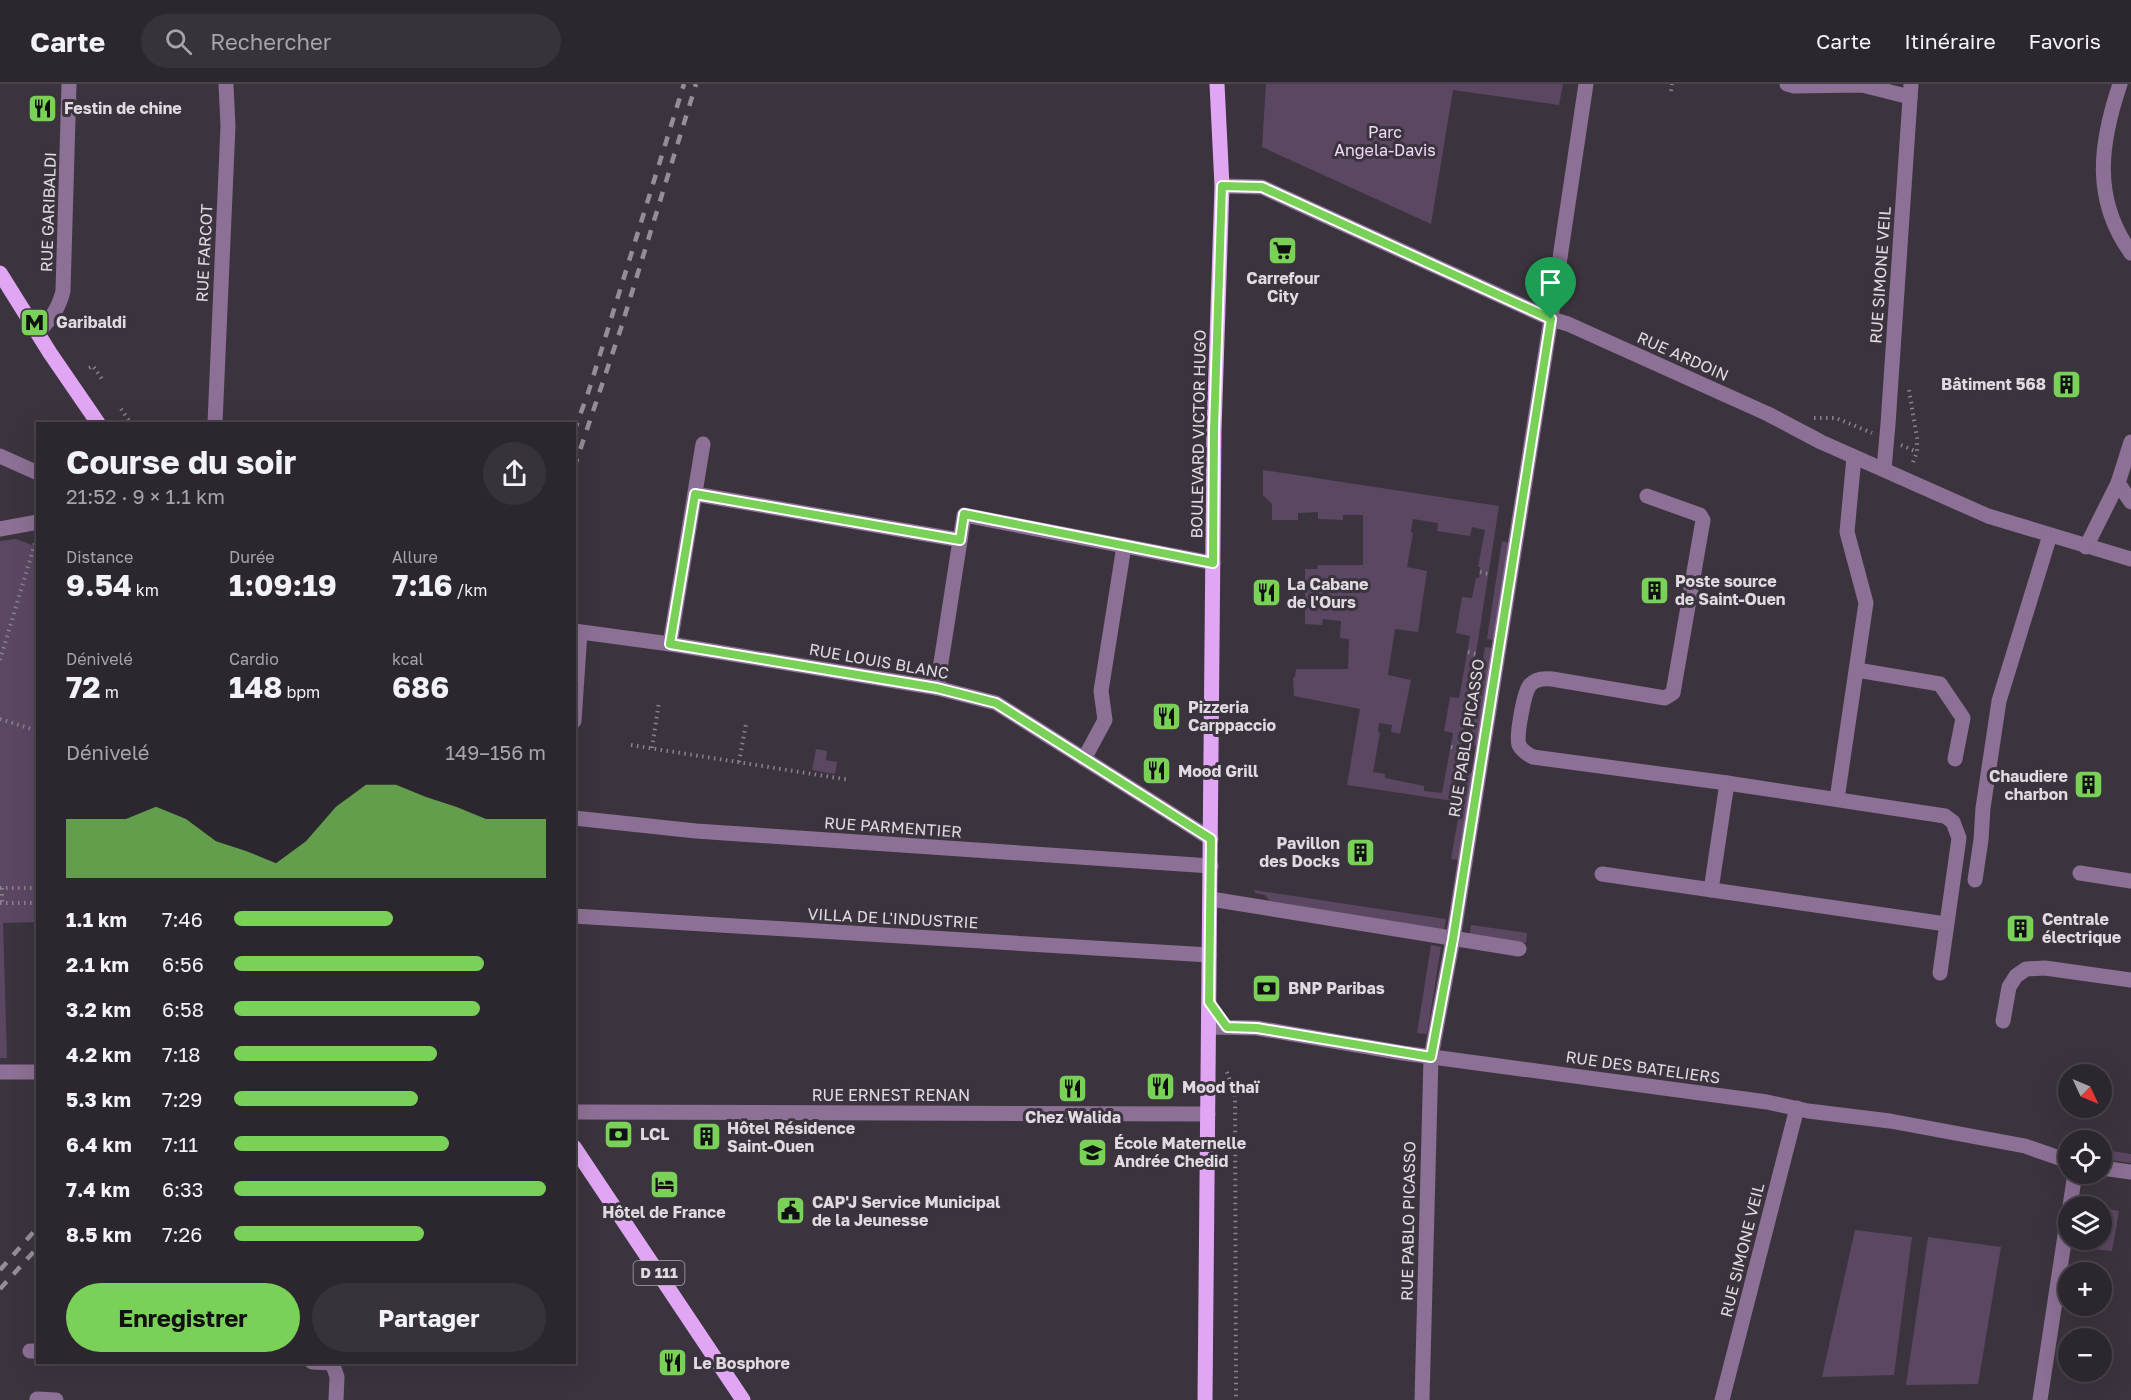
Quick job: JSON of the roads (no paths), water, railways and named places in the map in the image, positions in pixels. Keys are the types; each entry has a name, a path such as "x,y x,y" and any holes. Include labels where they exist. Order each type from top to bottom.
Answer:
{"main road":[{"name":"BOULEVARD VICTOR HUGO","path":"1204,1400 1214,430 1222,186 1217,84"},
{"path":"0,273 97,422"},
{"name":"D 111","path":"576,1150 743,1400"}],"street":[{"name":"RUE GARIBALDI","path":"38,332 54,316 63,291 69,84"},
{"name":"RUE FARCOT","path":"215,422 228,126 226,84"},
{"name":"RUE PABLO PICASSO","path":"1422,1400 1431,1057 1453,939 1586,84"},
{"path":"1787,84 1794,86 1862,85 1910,91"},
{"path":"2120,84 2110,113 2102,170 2108,205 2121,238 2131,253"},
{"name":"RUE SIMONE VEIL","path":"1884,469 1910,91"},
{"name":"RUE ARDOIN","path":"1222,186 1262,187 1551,319 1568,324 1768,414 1821,442 1988,516 2131,559"},
{"path":"2086,546 2118,483 2131,442"},
{"path":"670,644 703,444"},
{"path":"0,456 36,472"},
{"path":"1837,799 1866,603 1847,532 1854,457"},
{"path":"2118,483 2131,502"},
{"path":"695,494 960,540"},
{"path":"1647,496 1700,515 1703,520 1673,693 1665,698 1543,678 1528,686 1518,743 1533,757 1945,816 1953,822 1959,838 1940,973"},
{"path":"937,688 964,514 1213,563"},
{"path":"0,529 36,522"},
{"path":"1975,880 1999,701 2050,535"},
{"path":"1084,759 1105,720 1101,691 1124,546"},
{"path":"576,661 577,631"},
{"name":"RUE LOUIS BLANC","path":"577,631 937,688 996,703 1211,839"},
{"path":"1857,670 1940,684 1963,718 1954,759"},
{"path":"1711,890 1726,783"},
{"name":"RUE PARMENTIER","path":"576,818 696,831 1211,866"},
{"path":"2080,873 2131,881"},
{"path":"1602,874 1946,924"},
{"path":"1210,899 1519,949"},
{"name":"VILLA DE L'INDUSTRIE","path":"576,916 1209,955"},
{"path":"2002,1021 2008,987 2016,976 2026,969 2046,968 2131,980"},
{"name":"RUE DES BATELIERS","path":"1209,1027 1257,1028 1431,1057 1767,1102 1890,1121 2025,1146 2058,1158"},
{"path":"0,1072 36,1072"},
{"name":"RUE SIMONE VEIL","path":"1722,1400 1797,1108"},
{"name":"RUE ERNEST RENAN","path":"576,1112 1208,1114"},
{"path":"2112,1169 2131,1172"},
{"path":"2040,1400 2063,1250"},
{"path":"333,1364 337,1377 336,1400"},
{"path":"37,1399 56,1400"}],"railway":[{"path":"576,426 684,84"},
{"path":"576,462 621,328 696,84"},
{"path":"0,1270 36,1229"},
{"path":"0,1289 36,1249"}],"place":[{"name":"Festin de chine","path":"43,108"},
{"name":"Carrefour City","path":"1283,250"},
{"name":"Garibaldi","path":"35,322"},
{"name":"Bâtiment 568","path":"2067,384"},
{"name":"Poste source de Saint-Ouen","path":"1654,590"},
{"name":"La Cabane de l'Ours","path":"1266,593"},
{"name":"Pizzeria Carppaccio","path":"1167,716"},
{"name":"Mood Grill","path":"1157,771"},
{"name":"Chaudiere charbon","path":"2089,785"},
{"name":"Pavillon des Docks","path":"1361,852"},
{"name":"Centrale électrique","path":"2021,928"},
{"name":"BNP Paribas","path":"1267,988"},
{"name":"Mood thaï","path":"1161,1087"},
{"name":"Chez Walida","path":"1073,1089"},
{"name":"LCL","path":"619,1134"},
{"name":"Hôtel Résidence Saint-Ouen","path":"706,1137"},
{"name":"École Maternelle Andrée Chedid","path":"1093,1152"},
{"name":"Hôtel de France","path":"664,1184"},
{"name":"CAP'J Service Municipal de la Jeunesse","path":"791,1211"},
{"name":"Le Bosphore","path":"672,1363"}],"park label":[{"name":"Parc Angela-Davis","path":"1385,141"}]}
